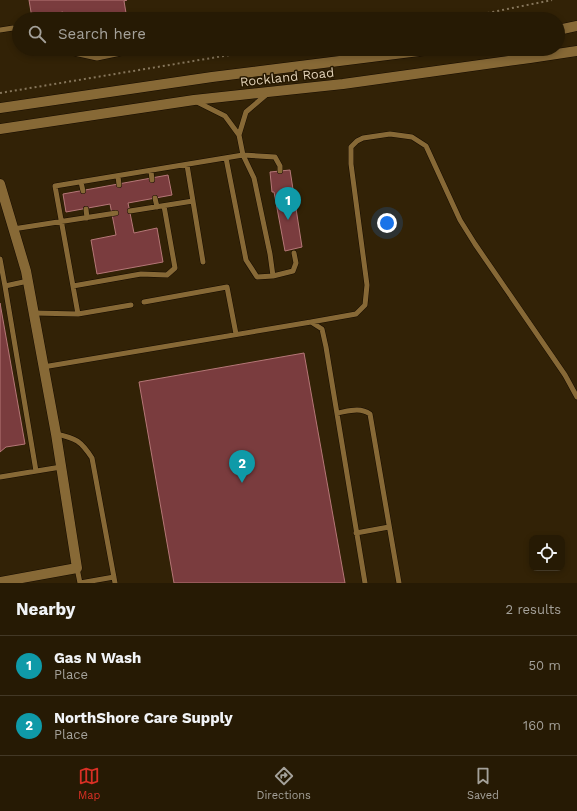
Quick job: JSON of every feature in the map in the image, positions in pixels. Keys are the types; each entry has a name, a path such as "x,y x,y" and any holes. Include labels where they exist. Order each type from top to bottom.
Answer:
{"main road":[{"path":"565,29 577,26"},
{"name":"Rockland Road","path":"565,53 577,51"},
{"name":"Rockland Road","path":"0,108 212,77 379,56"},
{"name":"Rockland Road","path":"0,129 194,100 343,84 543,56"},
{"path":"0,184 28,281 56,434 77,568 4,582"}],"lane":[{"path":"0,30 12,28"},
{"path":"88,56 97,58 107,56"},
{"path":"239,135 246,112 269,92"},
{"path":"194,100 225,116 239,135 243,155 254,178 270,254 273,276"},
{"path":"43,367 356,314 365,305 367,285 351,164 351,147 363,138 390,134 412,137 426,146 460,220 565,375 577,398"},
{"path":"78,314 55,186 243,155 275,157 280,166 280,171"},
{"path":"226,158 246,260 257,277 273,276 293,271 296,263 294,252"},
{"path":"187,165 203,262"},
{"path":"151,171 152,180"},
{"path":"118,176 119,185"},
{"path":"81,182 83,191"},
{"path":"155,198 157,207"},
{"path":"130,211 193,201"},
{"path":"73,286 141,274 167,275 175,268 164,206"},
{"path":"86,209 87,218"},
{"path":"14,229 116,214"},
{"path":"0,258 36,471"},
{"path":"5,286 28,281"},
{"path":"144,302 228,287 236,334"},
{"path":"34,314 78,314 131,305"},
{"path":"311,322 322,329 326,347 365,583"},
{"path":"337,413 364,410 370,414 399,583"},
{"path":"56,434 68,436 84,444 92,458 115,583"},
{"path":"0,477 61,467"},
{"path":"356,533 389,527"},
{"path":"77,568 80,583 114,577"}],"path":[{"path":"493,12 552,0"},
{"path":"0,93 224,56"}],"building":[{"path":"29,0 127,0 124,1 126,12 31,12"},
{"path":"290,170 302,247 285,251 274,192 272,192 270,172"},
{"path":"168,175 172,195 128,203 134,233 157,228 163,262 97,274 91,240 116,235 110,204 66,212 63,194"},
{"path":"0,303 25,444 6,447 0,452"},
{"path":"304,353 345,583 174,583 139,382"}],"place":[{"name":"Gas N Wash","path":"288,220"},
{"name":"NorthShore Care Supply","path":"242,483"}]}
